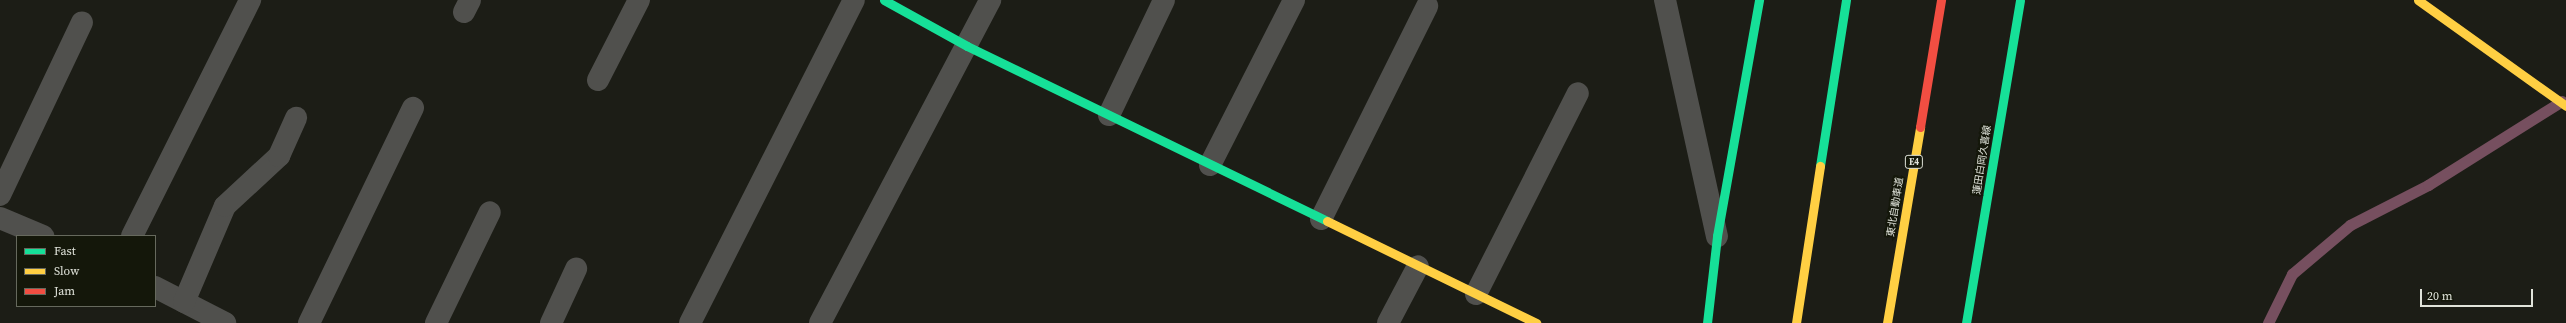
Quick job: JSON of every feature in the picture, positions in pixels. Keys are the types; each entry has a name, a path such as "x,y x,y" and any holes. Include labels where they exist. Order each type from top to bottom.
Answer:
{"main road":[{"path":"884,0 967,46 1536,323"},
{"path":"1708,323 1718,236 1759,0"},
{"path":"1796,323 1846,0"},
{"name":"東北自動車道","path":"1887,323 1941,0"},
{"name":"蓮田白岡久喜線","path":"1966,323 2020,0"},
{"path":"2418,0 2566,106"}],"street":[{"path":"132,235 250,0"},
{"path":"598,80 639,0"},
{"path":"690,323 854,0"},
{"path":"820,323 990,0"},
{"path":"1109,115 1164,0"},
{"path":"1210,165 1294,0"},
{"path":"1665,0 1718,236"},
{"path":"1321,219 1427,6"},
{"path":"0,195 82,22"},
{"path":"1476,294 1578,93"},
{"path":"309,323 413,108"},
{"path":"184,302 225,206 279,156 296,118"},
{"path":"436,323 490,212"},
{"path":"0,218 40,235"},
{"path":"1388,323 1418,266"},
{"path":"550,323 576,269"},
{"path":"156,288 225,323"}],"waterway":[{"path":"2268,323 2292,274 2350,225 2428,185 2562,101"}],"traffic: fast":[{"path":"884,0 967,46 1327,221"},
{"path":"1707,323 1717,236 1759,0"},
{"path":"1820,166 1846,0"},
{"path":"1966,323 2020,0"}],"traffic: slow":[{"path":"2418,0 2566,106"},
{"path":"1887,323 1920,127"},
{"path":"1796,323 1820,166"},
{"path":"1327,221 1536,323"}],"traffic: jam":[{"path":"1920,127 1941,0"}]}
